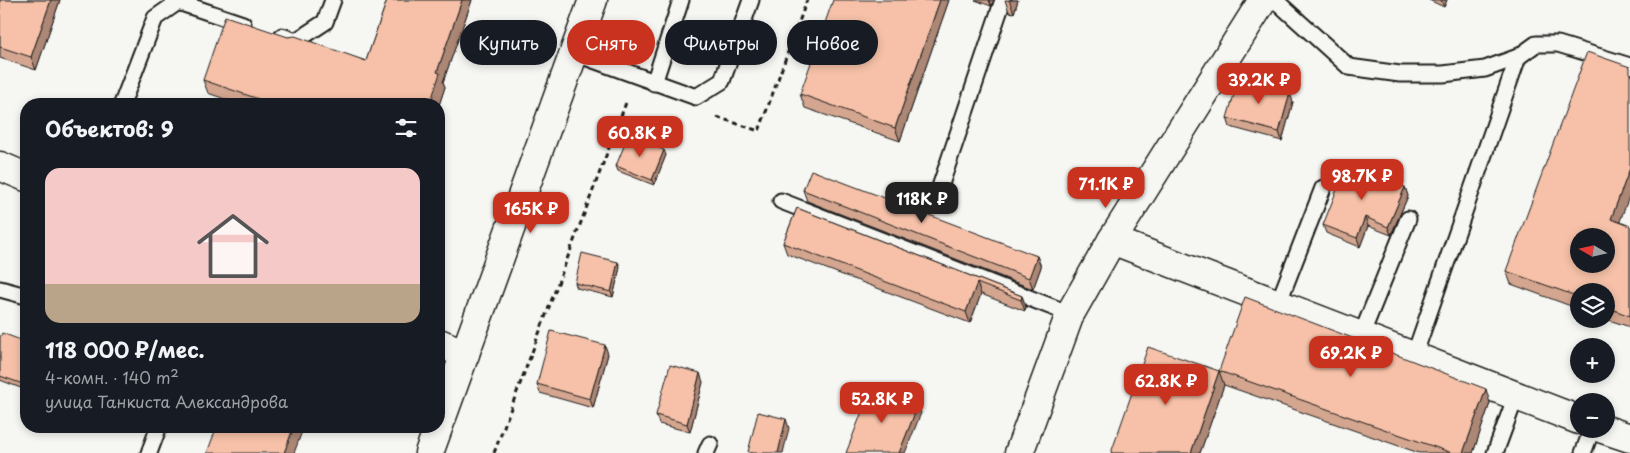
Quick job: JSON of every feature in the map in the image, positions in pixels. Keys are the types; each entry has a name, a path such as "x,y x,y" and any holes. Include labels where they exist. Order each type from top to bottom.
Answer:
{"street":[{"path":"586,20 593,0"},
{"path":"1019,453 1070,314 1112,240 1264,0"},
{"path":"445,411 569,65"},
{"path":"0,166 20,174"},
{"path":"1112,240 1570,417"},
{"path":"445,346 465,354"},
{"path":"430,453 437,433"},
{"path":"1615,433 1630,438"}],"lane":[{"path":"124,98 156,18 178,2 296,41 325,22 333,0"},
{"path":"654,83 681,0"},
{"path":"608,65 696,97 722,81 752,0"},
{"path":"937,196 1003,0"},
{"path":"1275,0 1349,67 1400,74 1443,74 1486,69 1518,57 1536,44 1558,44 1630,66"},
{"path":"1414,356 1518,57"},
{"path":"1278,304 1323,188"},
{"path":"781,201 1070,314"},
{"path":"1361,336 1408,219"},
{"path":"0,290 20,295"},
{"path":"1495,453 1516,396"},
{"path":"149,453 156,433"},
{"path":"1583,453 1589,438"}],"path":[{"path":"714,116 759,131 807,0"},
{"path":"494,453 628,97"}],"building":[{"path":"0,0 51,0 31,57 0,47"},
{"path":"387,0 462,0 437,72 440,73 432,98 256,98 203,80 225,16 288,37 295,36 366,61"},
{"path":"833,0 940,0 895,128 800,94 810,65 878,65 878,20 826,20"},
{"path":"1587,52 1630,67 1630,168 1611,219 1630,226 1630,316 1615,310 1615,283 1570,283 1570,294 1506,271"},
{"path":"1239,78 1290,93 1279,132 1227,118"},
{"path":"628,136 664,150 652,180 616,166"},
{"path":"1347,164 1405,187 1388,227 1365,217 1357,238 1323,225"},
{"path":"811,170 1037,256 1029,278 803,190"},
{"path":"797,208 1022,296 1021,300 977,283 966,312 783,243"},
{"path":"582,253 618,262 611,292 575,283"},
{"path":"1245,297 1486,389 1463,453 1452,453 1219,371"},
{"path":"551,331 605,345 590,399 537,384"},
{"path":"2,333 20,340 20,383 0,376 0,337"},
{"path":"1148,347 1219,371 1191,453 1111,453"},
{"path":"670,365 700,373 687,424 656,415"},
{"path":"872,386 918,405 899,453 846,453"},
{"path":"758,412 786,419 778,453 748,452"},
{"path":"214,433 291,433 284,453 207,453"}]}
